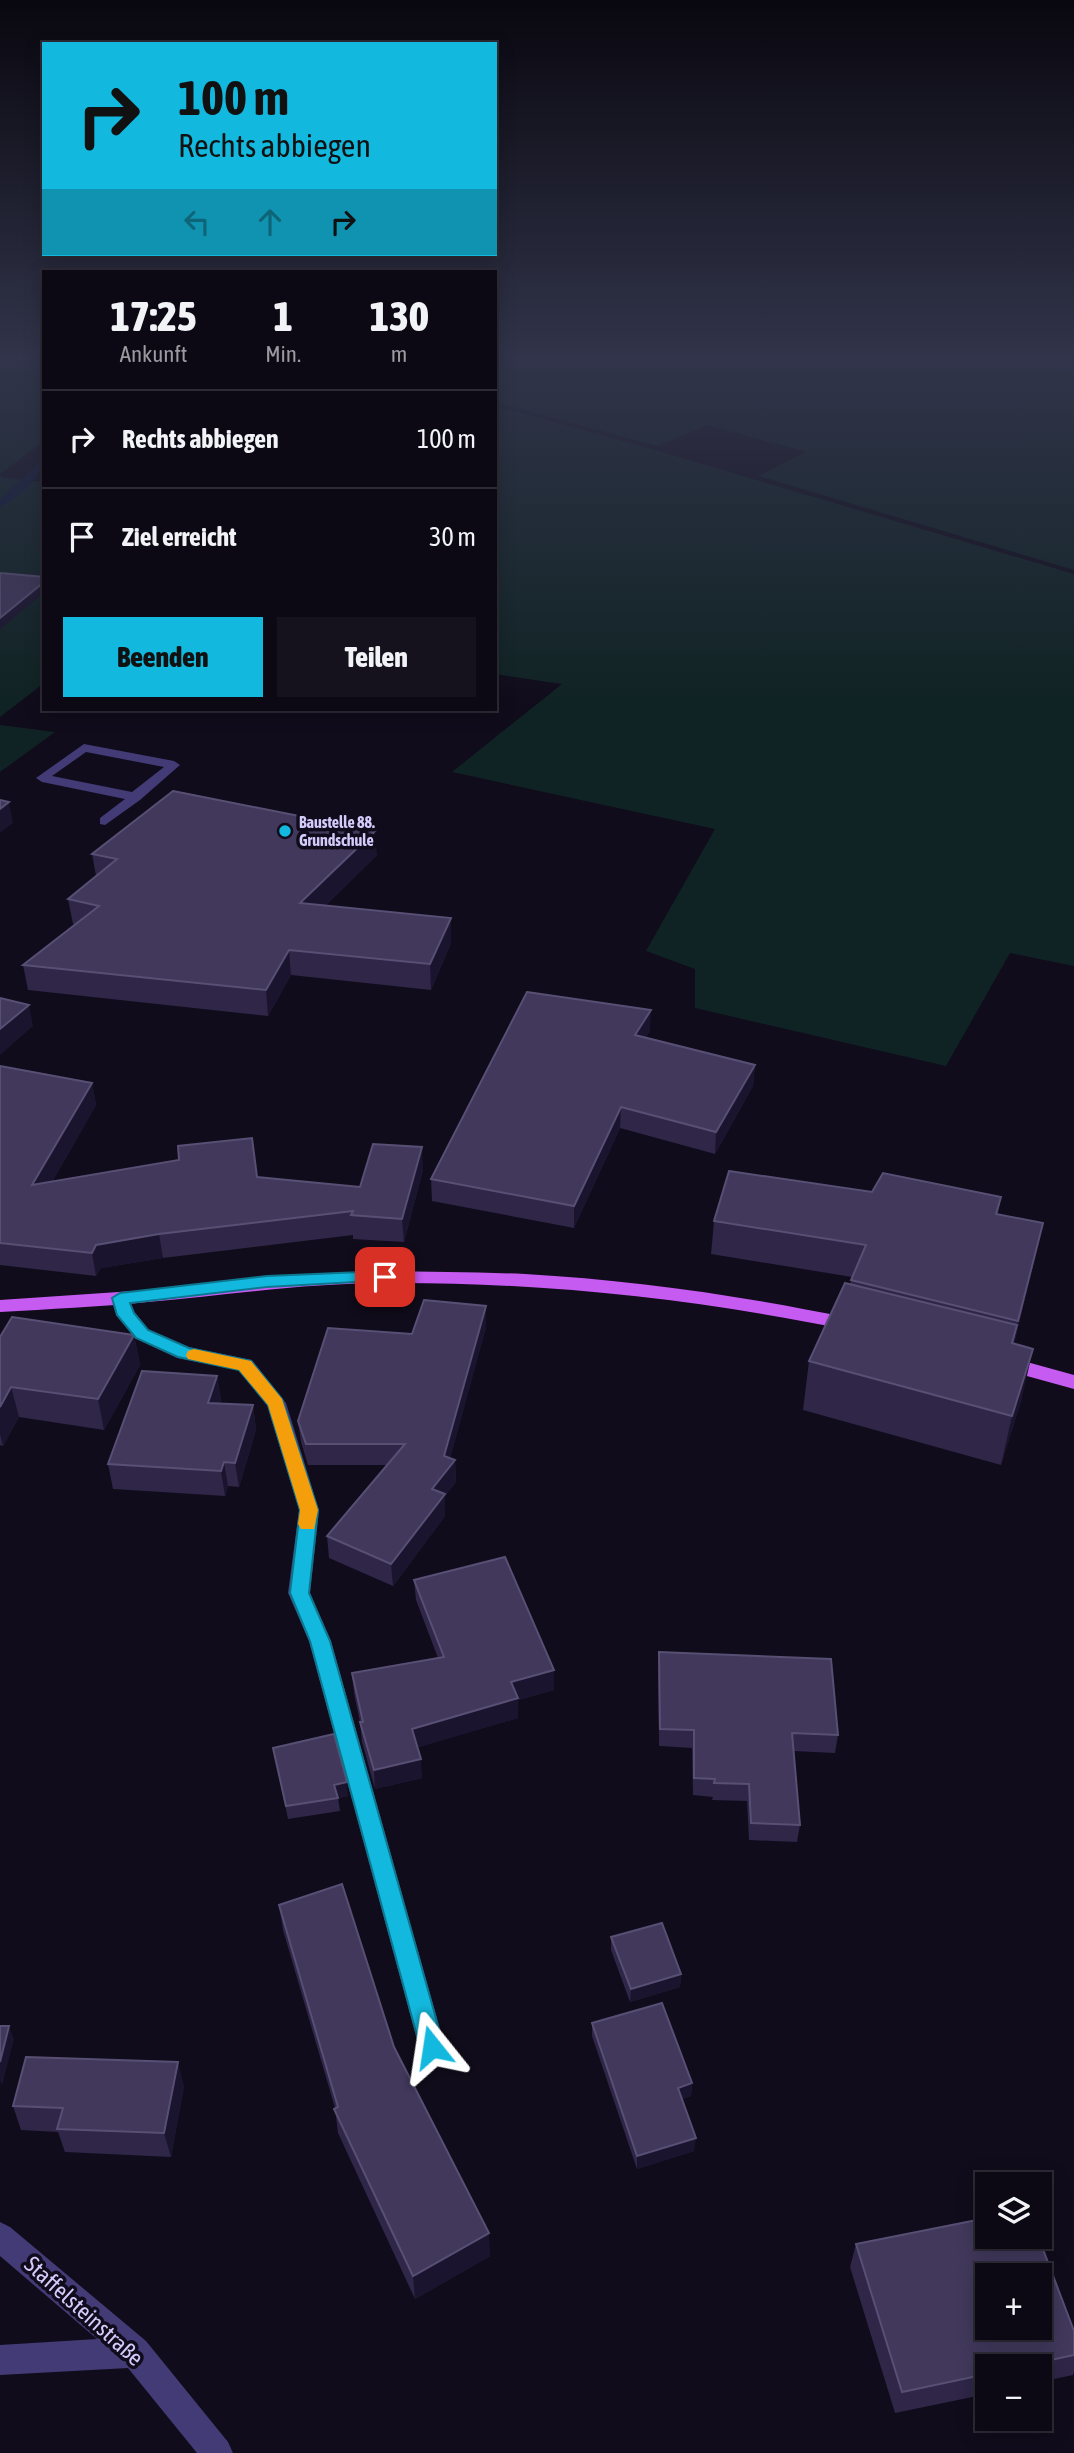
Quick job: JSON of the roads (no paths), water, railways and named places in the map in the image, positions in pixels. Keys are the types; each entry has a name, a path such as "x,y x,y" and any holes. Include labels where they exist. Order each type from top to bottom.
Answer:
{"main road":[{"path":"0,1306 120,1298 267,1282 385,1277 525,1280 696,1296 874,1329"},
{"path":"989,1359 1074,1381"}],"street":[{"path":"105,821 136,797 174,765 84,748 43,778 136,797"},
{"path":"120,1298 126,1315 142,1334 184,1353 245,1365 276,1403 309,1510 299,1593 320,1641 432,2047"},
{"name":"Staffelsteinstraße","path":"0,2237 135,2352 217,2453"},
{"path":"0,2360 135,2352"}],"waterway":[{"path":"0,504 36,472"}],"place":[{"name":"Baustelle 88. Grundschule","path":"285,831"}]}
